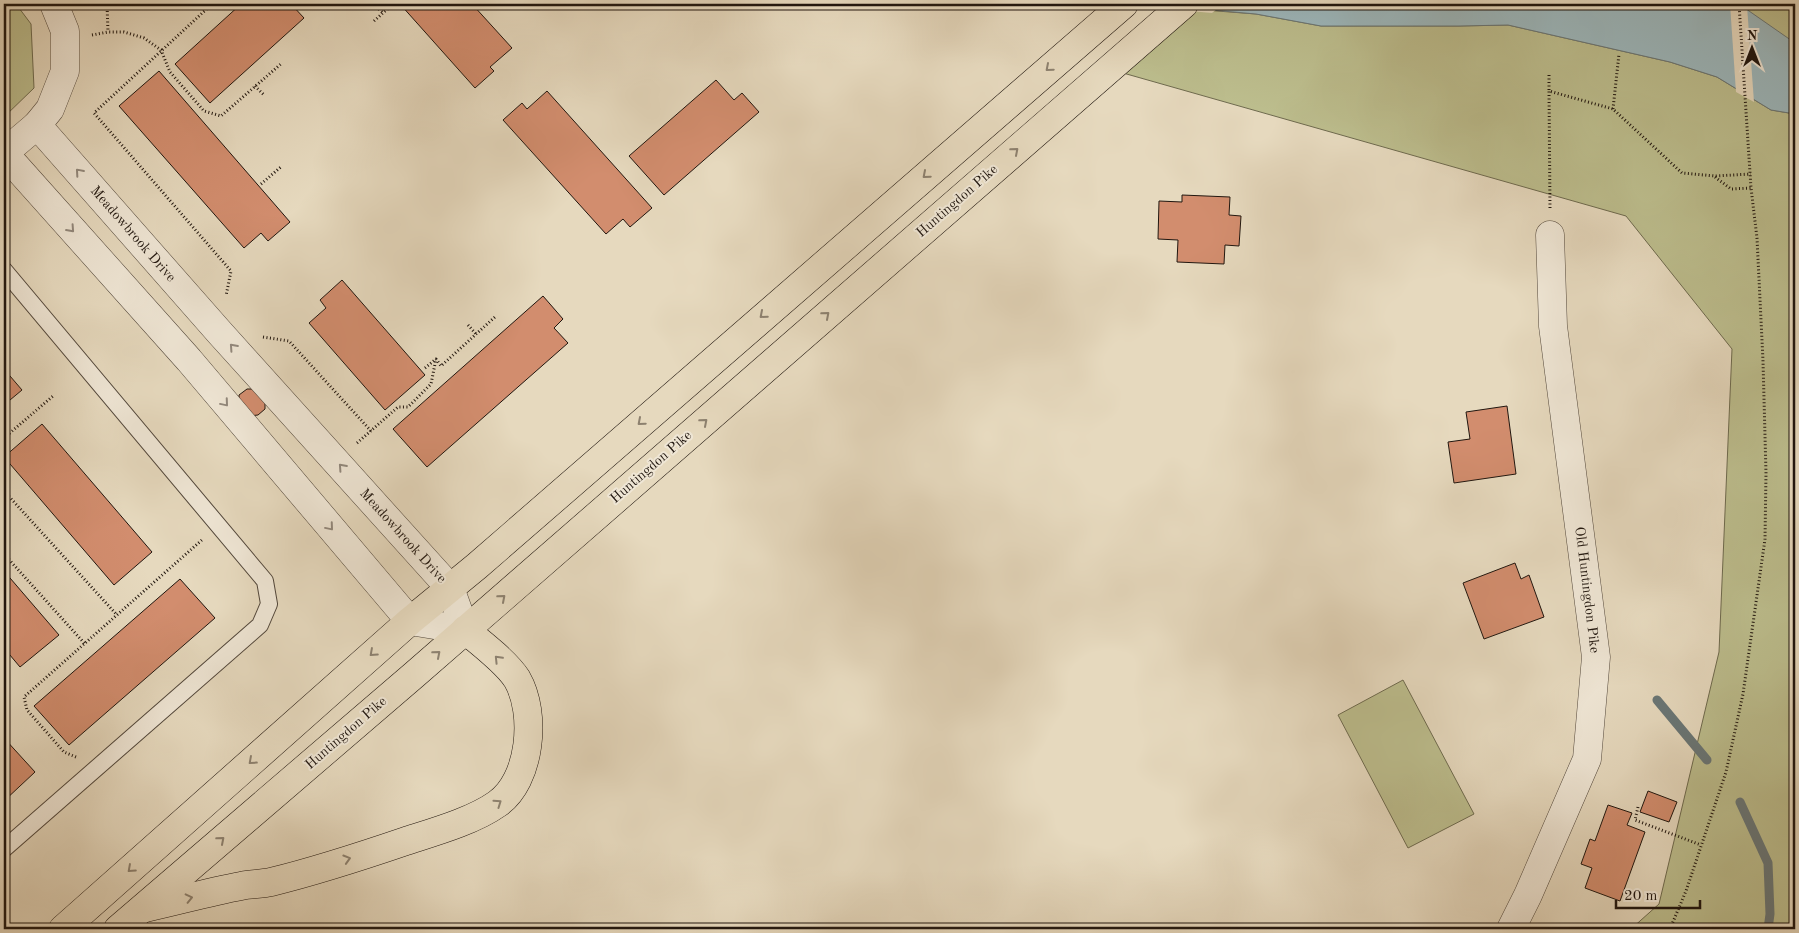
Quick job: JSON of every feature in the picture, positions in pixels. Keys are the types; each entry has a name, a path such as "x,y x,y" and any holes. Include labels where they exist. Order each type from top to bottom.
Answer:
{"main road":[{"path":"63,929 410,621 1124,4"},
{"name":"Huntingdon Pike","path":"118,929 465,630 1184,4"},
{"path":"141,909 241,886 270,882 437,831 497,805 507,796 516,783 523,765 527,748 528,717 526,700 517,678 495,655 465,630"}],"street":[{"path":"54,4 65,31 65,71 50,109 37,125 4,153 189,360 410,621 465,630"},
{"name":"Meadowbrook Drive","path":"37,125 220,333 450,588 465,630"},
{"name":"Old Huntingdon Pike","path":"1511,929 1528,895 1587,759 1596,657 1553,326 1550,235"}],"lane":[{"path":"4,270 265,581 269,604 260,625 4,849"}],"path":[{"path":"107,4 108,32"},
{"path":"212,4 94,113 231,270 224,304"},
{"path":"374,4 383,13"},
{"path":"374,21 393,4"},
{"path":"1670,929 1686,891 1726,772 1743,694 1765,539 1766,473 1763,361 1757,238 1751,188 1739,4"},
{"path":"92,35 124,32 144,38 161,50 170,72 204,111 222,116 282,63"},
{"path":"1613,109 1619,54"},
{"path":"1549,75 1550,235"},
{"path":"255,86 264,95"},
{"path":"1549,91 1613,109 1682,173 1715,176 1751,174"},
{"path":"261,184 282,166"},
{"path":"1715,176 1731,189 1751,188"},
{"path":"436,360 441,366 496,316"},
{"path":"468,325 476,334"},
{"path":"254,335 289,340 370,431"},
{"path":"425,368 436,360"},
{"path":"353,446 398,407 408,407 431,384 436,360"},
{"path":"4,438 52,396"},
{"path":"4,491 117,615"},
{"path":"100,765 64,752 27,710 24,697 218,525"},
{"path":"4,554 84,644"},
{"path":"1638,807 1636,820 1701,845"}],"green space":[{"path":"4,4 16,4 31,24 34,88 4,117"},
{"path":"1739,4 1795,4 1795,112"},
{"path":"1178,8 1256,14 1321,26 1508,25 1670,62 1717,77 1771,110 1795,114 1795,929 1631,929 1659,904 1719,652 1732,349 1626,216 1109,69"},
{"path":"1403,680 1474,814 1408,848 1338,715"}],"water":[{"path":"1144,4 1739,4 1795,43 1795,114 1771,110 1717,77 1670,62 1508,25 1321,26 1256,14"}],"pier":[{"path":"1142,4 1223,4 1212,13 1155,8 1143,6"},
{"path":"1730,4 1743,4 1747,6 1754,102 1736,92"}],"building":[{"path":"241,4 291,4 304,18 210,103 175,64"},
{"path":"400,4 472,4 512,48 490,67 494,71 475,88"},
{"path":"159,71 290,222 268,241 261,233 244,248 119,106"},
{"path":"716,80 734,100 742,93 759,112 664,195 629,156"},
{"path":"547,91 652,208 630,227 623,219 606,234 503,120 522,103 527,109"},
{"path":"1182,195 1230,197 1229,215 1241,216 1239,246 1225,245 1224,264 1177,262 1178,240 1158,239 1159,201 1182,202"},
{"path":"342,280 425,375 385,410 309,323 326,308 320,300"},
{"path":"543,296 563,319 554,328 568,343 427,467 393,429"},
{"path":"4,369 22,390 4,405"},
{"path":"247,389 254,389 265,399 265,409 258,415 249,416 239,404 239,395"},
{"path":"1507,406 1516,474 1454,483 1448,442 1470,439 1466,412"},
{"path":"42,424 152,552 114,585 4,457"},
{"path":"1515,563 1521,579 1529,575 1544,617 1484,639 1463,583"},
{"path":"4,571 59,635 20,667 4,648"},
{"path":"180,579 215,618 69,745 34,706"},
{"path":"4,738 35,772 4,801"},
{"path":"1648,791 1677,802 1669,822 1640,812"},
{"path":"1608,805 1632,813 1627,825 1645,832 1620,901 1585,888 1592,868 1581,864 1590,839 1595,841"}],"waterway":[{"path":"1657,700 1707,760"},
{"path":"1740,802 1768,863 1770,914 1768,929"}]}
